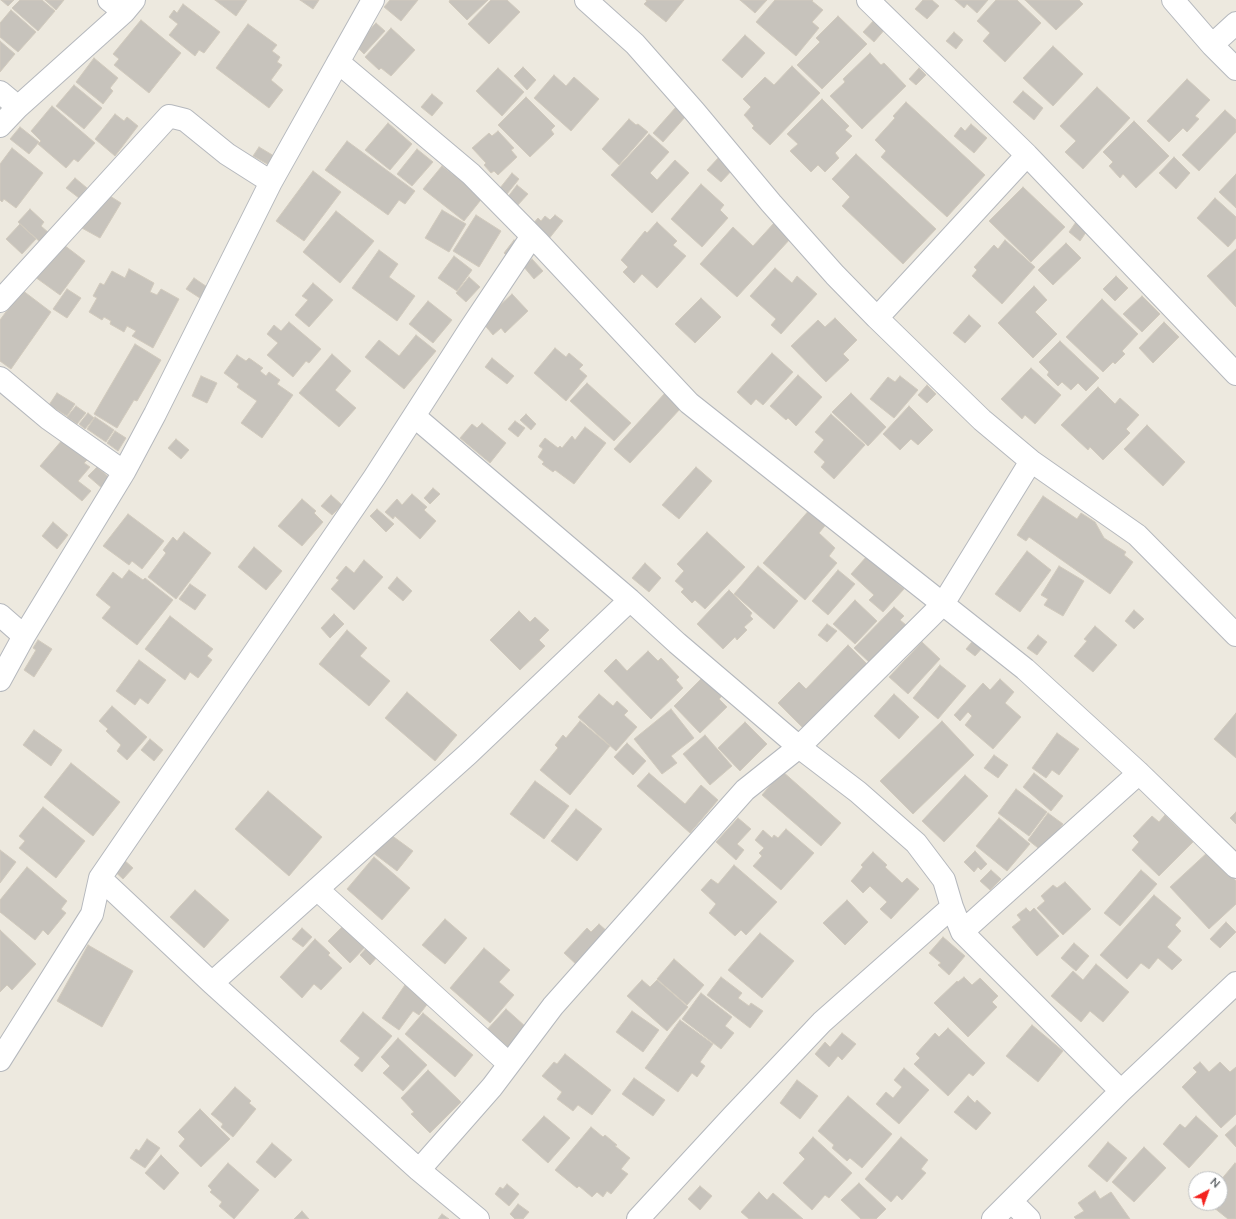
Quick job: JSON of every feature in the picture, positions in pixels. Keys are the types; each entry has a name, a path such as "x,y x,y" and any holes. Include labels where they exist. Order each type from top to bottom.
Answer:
{"street":[{"path":"0,680 24,636 124,472 155,414 271,182 373,0"},
{"path":"586,0 635,44 695,112 781,214 836,276 877,318 982,420 1031,461 1137,535 1236,635"},
{"path":"868,0 1026,155 1236,374"},
{"path":"1173,0 1236,70"},
{"path":"0,126 122,4"},
{"path":"1212,45 1236,23"},
{"path":"338,62 471,174 532,236 689,403 1025,669 1139,773 1236,867"},
{"path":"0,92 18,107"},
{"path":"0,301 169,116 185,120 227,154 271,182"},
{"path":"877,318 1026,155"},
{"path":"0,1060 92,914 100,878 374,478 532,236"},
{"path":"0,378 49,420 124,472"},
{"path":"414,416 630,600 677,643 799,747 858,792 916,843 944,880 962,932 1121,1091"},
{"path":"419,1170 492,1087 552,1006 745,790 799,747 943,604 1031,461"},
{"path":"212,983 468,754 630,600"},
{"path":"0,615 24,636"},
{"path":"962,932 1139,773"},
{"path":"100,878 212,983 419,1170 478,1219"},
{"path":"317,889 509,1064"},
{"path":"638,1219 822,1022 952,906"},
{"path":"993,1219 1121,1091 1236,983"},
{"path":"1011,1201 1029,1219"}],"building":[{"path":"1,0 14,0 8,6"},
{"path":"20,0 42,0 55,11 38,31 12,8"},
{"path":"45,0 64,0 56,10"},
{"path":"215,0 247,0 236,16"},
{"path":"300,0 319,0 313,9"},
{"path":"390,0 418,0 401,21 384,7"},
{"path":"450,0 488,0 467,20 449,2"},
{"path":"491,0 507,0 520,12 489,44 468,24"},
{"path":"646,0 684,0 666,22 644,4 647,1"},
{"path":"740,0 767,0 755,13"},
{"path":"775,0 813,0 812,1 823,10 812,22 819,28 796,56 756,22"},
{"path":"923,0 932,0 939,6 927,19 915,9"},
{"path":"955,0 988,0 977,13 967,4 964,8"},
{"path":"996,0 1017,0 1041,23 1005,62 983,41 990,33 977,21"},
{"path":"1025,0 1079,0 1083,4 1056,30"},
{"path":"183,4 220,32 204,53 199,50 195,56 169,35 178,24 169,17 174,10 177,13"},
{"path":"11,10 36,32 18,52 0,37 0,23"},
{"path":"838,16 867,44 822,89 797,65 820,42 816,38"},
{"path":"876,18 886,28 874,42 863,32"},
{"path":"141,20 181,53 149,93 114,65 119,59 113,54"},
{"path":"376,23 385,31 364,54 355,45"},
{"path":"248,24 277,45 272,51 280,57 277,62 282,65 271,80 283,90 269,108 216,68"},
{"path":"391,28 415,50 391,76 381,68 379,70 365,57"},
{"path":"954,32 963,40 956,49 946,41"},
{"path":"745,35 765,53 742,78 722,60"},
{"path":"0,41 15,54 0,72"},
{"path":"1053,46 1083,74 1053,106 1023,78"},
{"path":"870,53 881,65 884,63 906,86 862,129 830,96 845,82 843,79"},
{"path":"94,58 118,78 110,88 113,91 103,104 76,82"},
{"path":"792,66 820,93 770,145 752,128 754,126 744,115 751,107 743,99 765,77 774,85"},
{"path":"523,67 536,80 527,90 514,76"},
{"path":"498,68 524,92 502,116 476,91"},
{"path":"919,68 926,75 916,85 909,79"},
{"path":"554,75 566,86 574,77 599,99 571,131 534,98"},
{"path":"1187,79 1210,100 1195,116 1199,119 1187,132 1183,128 1169,142 1147,121"},
{"path":"74,85 102,108 84,129 56,106"},
{"path":"1097,87 1130,118 1083,169 1065,152 1076,141 1060,126"},
{"path":"1023,91 1043,108 1034,120 1013,102"},
{"path":"432,94 443,103 432,116 421,107"},
{"path":"526,97 555,126 551,130 554,134 530,157 498,125"},
{"path":"822,99 849,126 845,130 852,136 835,153 839,158 825,172 818,165 811,172 790,151 798,144 787,134"},
{"path":"906,102 985,175 947,217 881,157 886,151 875,140 895,118 893,116"},
{"path":"52,106 95,143 78,162 74,159 66,168 38,144 41,141 31,131"},
{"path":"676,107 686,116 663,142 653,133"},
{"path":"1225,110 1236,120 1236,132 1199,171 1182,155"},
{"path":"115,114 124,121 127,117 138,126 115,156 95,139"},
{"path":"629,119 648,132 619,165 602,149"},
{"path":"1134,121 1169,156 1136,188 1123,174 1120,178 1109,166 1113,162 1103,152"},
{"path":"388,123 412,144 390,170 365,150"},
{"path":"971,124 987,138 974,153 954,136 961,127 965,131"},
{"path":"20,127 39,142 29,154 10,139"},
{"path":"498,131 514,148 511,150 517,157 498,175 494,171 491,173 484,165 486,163 472,148 489,133 492,136"},
{"path":"649,134 669,152 650,173 657,180 675,160 689,173 652,213 611,175"},
{"path":"347,141 415,191 405,204 399,200 388,215 325,170"},
{"path":"259,147 274,156 269,165 253,156"},
{"path":"12,148 43,173 16,208 4,199 2,202 0,200 0,164"},
{"path":"417,149 433,162 412,186 397,174"},
{"path":"856,154 936,229 903,264 842,206 850,197 832,179"},
{"path":"720,156 734,168 721,182 707,170"},
{"path":"1174,157 1190,173 1176,189 1159,173"},
{"path":"442,166 454,175 455,173 484,196 464,221 423,189"},
{"path":"313,171 341,192 304,241 276,221"},
{"path":"512,173 519,179 507,194 500,188"},
{"path":"1236,174 1236,208 1219,192"},
{"path":"75,178 87,188 79,198 66,188"},
{"path":"701,184 724,205 720,210 728,218 702,247 671,219"},
{"path":"517,185 528,194 517,206 507,198"},
{"path":"1023,187 1065,227 1031,262 989,221"},
{"path":"102,191 121,203 100,238 80,227"},
{"path":"1215,198 1236,217 1236,238 1228,247 1197,218"},
{"path":"30,209 44,222 41,226 49,233 40,242 18,222"},
{"path":"442,210 466,224 449,252 425,238"},
{"path":"336,211 374,241 340,283 303,252"},
{"path":"476,215 501,231 479,267 453,251"},
{"path":"555,215 563,221 548,240 531,226 538,218 541,221 545,216 550,220"},
{"path":"657,222 677,241 673,245 686,256 657,288 642,274 634,283 623,272 628,267 621,260 645,231 647,233"},
{"path":"1076,222 1087,231 1080,241 1069,232"},
{"path":"774,223 791,238 737,297 700,264 733,227 753,246"},
{"path":"20,224 36,239 22,254 6,239"},
{"path":"514,240 519,244 509,258 504,253"},
{"path":"1005,240 1035,267 1002,304 972,276 977,270 974,267 994,245 998,249"},
{"path":"60,242 85,261 60,295 35,277"},
{"path":"1066,243 1081,258 1053,285 1038,270"},
{"path":"1236,249 1236,307 1207,276"},
{"path":"379,250 398,264 389,277 415,296 397,321 352,288"},
{"path":"454,256 472,270 457,291 438,278"},
{"path":"532,259 543,271 534,279 523,266"},
{"path":"775,268 792,283 797,276 817,294 781,334 771,325 776,319 750,296"},
{"path":"129,269 154,283 150,292 157,295 161,289 179,299 153,348 132,336 136,331 127,326 124,332 110,324 111,321 104,317 102,320 89,312 97,298 93,296 100,283 104,285 112,271 125,278"},
{"path":"1116,276 1128,288 1115,301 1103,289"},
{"path":"469,277 480,287 466,302 456,293"},
{"path":"194,278 213,291 206,302 186,289"},
{"path":"313,283 333,300 309,327 295,315 308,300 302,296"},
{"path":"1034,286 1047,300 1035,312 1057,334 1033,358 998,323"},
{"path":"67,289 81,298 67,318 53,309"},
{"path":"22,290 51,312 11,369 0,361 0,320"},
{"path":"512,294 528,311 505,333 501,328 493,335 482,322"},
{"path":"1142,296 1160,314 1142,332 1123,314"},
{"path":"701,298 721,317 695,343 675,324"},
{"path":"1102,299 1138,334 1122,351 1125,354 1115,364 1113,362 1103,372 1066,337"},
{"path":"428,301 452,320 433,343 409,324"},
{"path":"969,315 981,326 965,343 953,333"},
{"path":"835,318 857,340 843,354 849,360 826,382 791,346 818,320 825,327"},
{"path":"289,322 321,349 309,363 306,361 293,377 267,355 278,343 267,334 274,325 281,331"},
{"path":"1164,322 1179,337 1153,363 1139,348"},
{"path":"416,335 436,351 404,389 365,357 379,340 399,356"},
{"path":"1060,341 1099,378 1086,391 1078,383 1071,390 1062,382 1058,386 1047,375 1049,372 1039,362"},
{"path":"135,344 161,360 137,401 134,400 117,428 94,414"},
{"path":"555,348 566,357 569,353 583,365 579,369 587,376 566,401 534,373"},
{"path":"772,353 793,372 763,405 756,399 751,405 737,392"},
{"path":"332,354 351,371 335,390 356,408 339,427 299,393"},
{"path":"237,355 246,361 249,358 263,368 260,371 266,376 269,372 280,380 277,384 293,395 262,438 241,423 257,401 237,387 239,384 224,373"},
{"path":"492,358 514,376 507,384 485,367"},
{"path":"1031,368 1061,395 1035,424 1025,415 1022,419 1001,399"},
{"path":"798,375 822,397 796,426 788,418 786,420 770,406"},
{"path":"201,376 217,383 207,403 192,396"},
{"path":"900,376 918,390 894,418 870,399 888,377 895,382"},
{"path":"587,383 631,423 614,441 570,401"},
{"path":"927,385 936,394 927,403 918,395"},
{"path":"1098,387 1115,404 1120,398 1139,415 1126,429 1130,433 1103,460 1090,447 1088,450 1061,425"},
{"path":"57,393 75,404 67,416 49,405"},
{"path":"665,393 681,408 630,463 614,449"},
{"path":"851,393 886,427 868,446 832,412"},
{"path":"76,406 86,413 77,424 67,417"},
{"path":"909,406 933,430 918,445 911,439 900,450 883,434"},
{"path":"88,413 94,418 85,429 79,424"},
{"path":"526,414 536,424 531,430 520,420"},
{"path":"831,414 865,445 834,479 821,467 825,462 814,452 824,440 815,432"},
{"path":"95,417 114,430 106,442 87,429"},
{"path":"515,421 525,428 518,437 508,429"},
{"path":"482,423 506,443 490,463 460,438 472,424 477,428"},
{"path":"1147,425 1185,462 1163,486 1124,449"},
{"path":"585,427 606,443 574,484 555,470 553,472 542,464 544,462 538,457 543,449 539,446 545,438 558,448 560,446 562,448 572,436 575,440"},
{"path":"115,431 126,438 118,451 107,443"},
{"path":"63,439 90,457 84,463 90,467 78,481 91,491 82,501 40,466"},
{"path":"176,439 189,450 181,459 168,448"},
{"path":"97,467 111,479 103,489 88,476"},
{"path":"696,467 712,481 679,519 662,505"},
{"path":"433,488 440,494 430,504 424,498"},
{"path":"412,494 427,507 424,510 436,521 420,539 395,516 393,519 385,512 397,499 402,505"},
{"path":"331,495 342,505 332,515 321,506"},
{"path":"1043,496 1077,519 1081,513 1095,522 1104,538 1126,552 1124,555 1133,562 1110,594 1029,537 1026,541 1017,535"},
{"path":"302,499 316,511 314,513 323,522 302,546 278,526"},
{"path":"811,508 828,522 819,533 835,548 829,556 837,563 805,600 763,563"},
{"path":"377,509 394,524 386,532 370,516"},
{"path":"128,514 164,541 142,569 132,561 129,565 103,546"},
{"path":"53,522 68,535 57,549 42,536"},
{"path":"184,532 211,553 176,599 148,577 166,553 163,550 173,537 177,541"},
{"path":"707,532 745,567 705,609 695,600 692,603 681,592 684,589 675,581 684,571 677,564"},
{"path":"254,547 282,571 266,590 238,567"},
{"path":"1027,551 1051,570 1020,612 995,594"},
{"path":"867,556 904,589 883,612 869,600 874,595 851,574"},
{"path":"364,560 383,577 354,610 331,589 339,580 336,578 346,566 354,573"},
{"path":"645,563 661,578 649,592 632,578"},
{"path":"758,566 798,601 774,629 734,594"},
{"path":"1059,566 1084,581 1063,616 1044,605 1048,599 1041,595"},
{"path":"129,570 143,580 145,578 173,600 137,645 102,618 111,607 96,595 113,572 122,579"},
{"path":"838,570 855,584 828,615 812,601"},
{"path":"397,577 412,591 403,601 388,588"},
{"path":"190,584 206,595 195,610 179,599"},
{"path":"729,590 752,613 750,616 753,619 744,627 747,630 737,640 735,637 723,649 697,624"},
{"path":"855,600 877,621 855,644 833,624"},
{"path":"894,607 904,616 900,620 906,625 870,663 854,648"},
{"path":"1134,610 1144,619 1134,629 1125,621"},
{"path":"519,611 530,622 535,617 549,630 539,640 545,646 520,670 490,640"},
{"path":"334,614 344,624 330,638 321,628"},
{"path":"170,616 213,649 207,656 212,660 198,678 190,672 185,680 145,649"},
{"path":"827,624 837,631 827,642 818,635"},
{"path":"1095,626 1117,645 1093,672 1074,656 1087,641 1084,639"},
{"path":"347,630 367,648 360,656 390,681 369,706 319,664"},
{"path":"1038,635 1047,642 1037,655 1027,648"},
{"path":"976,637 985,645 975,656 966,649"},
{"path":"38,640 52,649 34,677 24,670 36,650 33,648"},
{"path":"922,642 940,659 908,694 889,677"},
{"path":"848,645 869,666 805,730 778,703 799,682 806,689"},
{"path":"648,651 658,661 661,658 679,677 676,680 683,688 651,719 604,671 616,659 627,671"},
{"path":"139,660 166,680 148,704 140,698 135,705 116,691"},
{"path":"940,665 966,686 938,719 913,698"},
{"path":"704,676 722,696 719,699 727,707 700,733 674,706"},
{"path":"1000,679 1014,692 1005,703 1021,717 993,749 965,725 972,716 968,712 960,721 954,715 983,683 990,690"},
{"path":"407,692 457,735 435,761 385,718"},
{"path":"599,694 613,706 617,701 628,711 624,715 637,727 616,751 578,717"},
{"path":"894,694 919,717 899,739 874,716"},
{"path":"112,706 147,737 127,760 117,751 121,745 106,731 108,729 99,721"},
{"path":"671,709 694,738 671,756 677,763 662,774 634,739"},
{"path":"1236,713 1236,758 1214,739"},
{"path":"580,721 610,746 570,795 540,770 558,748 555,745 563,735 566,738"},
{"path":"942,721 974,755 913,814 880,781"},
{"path":"745,722 767,744 740,771 718,748"},
{"path":"34,730 62,750 51,766 23,745"},
{"path":"1057,733 1079,749 1059,775 1052,770 1046,778 1032,768"},
{"path":"705,735 732,766 710,785 683,754"},
{"path":"150,739 163,750 154,761 141,750"},
{"path":"627,743 646,761 633,775 614,757"},
{"path":"994,755 1008,765 998,778 984,768"},
{"path":"71,763 120,802 93,836 44,797"},
{"path":"782,771 841,823 821,846 762,795"},
{"path":"649,773 685,804 701,785 718,800 690,833 637,786"},
{"path":"1034,773 1063,796 1051,811 1023,787"},
{"path":"965,775 988,796 944,842 922,821"},
{"path":"535,781 569,806 544,839 510,814"},
{"path":"1016,789 1047,812 1029,836 998,813"},
{"path":"268,791 322,837 289,876 235,829"},
{"path":"43,807 85,841 56,878 19,848 25,841 19,836"},
{"path":"576,809 602,829 577,861 551,841"},
{"path":"1236,812 1236,824 1230,818"},
{"path":"1048,813 1063,824 1042,851 1028,840"},
{"path":"1165,815 1193,842 1159,876 1132,850 1139,842 1133,836 1152,816 1159,822"},
{"path":"738,818 751,829 737,844 744,850 736,860 716,842"},
{"path":"999,818 1030,844 1007,871 976,846"},
{"path":"786,829 814,853 781,890 753,866 762,856 759,853 764,848 755,840 763,830 772,838 774,835 778,838"},
{"path":"387,832 413,851 397,871 372,852"},
{"path":"0,850 16,862 0,883"},
{"path":"975,851 987,864 981,870 978,867 974,872 964,862"},
{"path":"1209,851 1236,881 1236,904 1209,929 1170,887"},
{"path":"873,852 887,865 885,867 902,883 907,878 919,889 891,919 880,909 887,902 870,886 863,893 851,881 863,867 861,865"},
{"path":"374,857 410,888 382,920 347,889"},
{"path":"122,858 133,868 123,879 112,869"},
{"path":"734,865 777,902 746,935 741,930 735,936 709,913 716,904 701,890 711,879 718,884"},
{"path":"27,867 67,901 61,909 66,913 48,935 43,930 35,940 0,912 0,900"},
{"path":"991,870 1001,879 990,890 980,881"},
{"path":"1141,870 1157,884 1120,926 1104,913"},
{"path":"1065,882 1091,909 1063,935 1037,908 1045,901 1041,896 1053,885 1057,888"},
{"path":"195,890 229,920 204,948 170,917"},
{"path":"1154,895 1181,918 1175,925 1181,931 1167,947 1182,960 1172,970 1158,958 1149,969 1141,963 1127,979 1100,955"},
{"path":"847,900 868,922 845,945 823,923"},
{"path":"1026,908 1030,912 1034,908 1059,936 1037,956 1012,927 1021,920 1017,915"},
{"path":"445,919 467,938 445,964 422,945"},
{"path":"347,922 369,943 350,963 328,941"},
{"path":"1226,922 1236,932 1220,948 1210,939"},
{"path":"599,924 609,933 578,966 564,953 587,928 591,932"},
{"path":"302,928 312,937 303,947 292,939"},
{"path":"0,930 36,964 12,990 7,985 0,992"},
{"path":"760,933 794,961 762,998 728,970"},
{"path":"943,937 965,956 949,975 938,965 941,963 929,953"},
{"path":"315,939 330,953 328,955 342,968 321,990 314,984 302,998 280,977"},
{"path":"1074,943 1089,956 1076,971 1061,958"},
{"path":"88,945 133,971 102,1027 57,1001"},
{"path":"369,945 379,955 370,965 360,955"},
{"path":"484,948 510,970 499,982 514,995 490,1023 450,988"},
{"path":"674,959 704,985 687,1005 657,979"},
{"path":"1096,964 1129,992 1103,1022 1090,1011 1081,1022 1051,996 1073,971 1083,980"},
{"path":"721,977 742,993 738,998 749,1006 751,1003 763,1011 750,1028 707,995"},
{"path":"964,977 972,985 980,978 998,996 992,1002 997,1007 968,1037 934,1003 957,981 958,982"},
{"path":"642,980 650,987 657,980 688,1007 667,1031 627,996"},
{"path":"405,985 429,1002 419,1015 413,1011 399,1030 382,1018"},
{"path":"701,993 732,1017 725,1026 734,1033 721,1049 682,1019"},
{"path":"506,1009 526,1027 505,1051 484,1033"},
{"path":"632,1011 659,1030 643,1052 616,1032"},
{"path":"363,1012 392,1036 362,1072 354,1065 360,1058 340,1041"},
{"path":"423,1013 473,1055 455,1077 405,1034"},
{"path":"680,1020 713,1044 700,1062 705,1066 697,1077 692,1073 678,1092 645,1068"},
{"path":"1032,1025 1063,1051 1038,1082 1006,1056"},
{"path":"948,1028 985,1063 973,1076 969,1073 948,1096 914,1064 920,1058 916,1054 935,1033 939,1037"},
{"path":"842,1033 856,1044 842,1060 838,1056 829,1067 815,1054 825,1042 830,1047"},
{"path":"398,1038 427,1065 403,1091 383,1073 390,1066 381,1057"},
{"path":"565,1054 611,1090 592,1115 578,1105 573,1111 557,1099 562,1092 542,1076 554,1062 557,1064"},
{"path":"1200,1062 1209,1072 1220,1062 1230,1072 1236,1067 1236,1114 1221,1128 1182,1087 1197,1072 1193,1068"},
{"path":"904,1068 929,1090 899,1124 876,1104 886,1092 893,1098 902,1087 894,1080"},
{"path":"428,1070 461,1102 430,1133 411,1114 414,1112 401,1098"},
{"path":"634,1078 665,1100 653,1116 622,1094"},
{"path":"797,1080 818,1096 800,1119 780,1103"},
{"path":"235,1087 251,1101 249,1103 256,1109 233,1137 221,1127 223,1124 211,1114"},
{"path":"848,1096 892,1134 862,1168 850,1158 847,1161 832,1148 834,1145 818,1131"},
{"path":"968,1096 975,1103 977,1100 991,1113 976,1130 954,1112"},
{"path":"200,1109 230,1139 201,1167 179,1146 185,1139 178,1132"},
{"path":"544,1116 570,1138 548,1163 522,1140"},
{"path":"1196,1116 1218,1136 1189,1168 1163,1144 1180,1124 1185,1128"},
{"path":"1236,1125 1236,1147 1225,1135"},
{"path":"591,1127 603,1137 605,1135 617,1145 615,1146 630,1158 621,1169 628,1174 611,1194 607,1191 603,1197 597,1192 592,1197 579,1186 577,1188 555,1170"},
{"path":"813,1137 852,1173 829,1198 825,1195 812,1210 783,1183 805,1159 799,1153"},
{"path":"901,1137 928,1160 921,1169 926,1173 902,1200 897,1195 891,1202 865,1179"},
{"path":"147,1139 160,1148 145,1168 130,1158 136,1149 139,1151"},
{"path":"1108,1142 1127,1158 1107,1182 1088,1166"},
{"path":"272,1143 292,1160 275,1178 256,1162"},
{"path":"1144,1147 1166,1168 1134,1202 1112,1182"},
{"path":"161,1155 179,1173 164,1190 145,1173"},
{"path":"228,1163 259,1190 234,1219 219,1206 222,1202 210,1192 212,1190 208,1186"},
{"path":"1235,1163 1236,1219 1228,1219 1218,1211 1228,1211 1228,1171"},
{"path":"859,1183 886,1209 876,1219 861,1219 841,1200"},
{"path":"507,1184 519,1194 509,1206 495,1194 500,1187 503,1189"},
{"path":"700,1186 712,1196 700,1210 688,1199"},
{"path":"1095,1191 1100,1199 1111,1192 1130,1219 1076,1219 1074,1217 1084,1211 1078,1203"},
{"path":"759,1192 767,1200 773,1193 803,1219 749,1219 741,1212"},
{"path":"518,1204 529,1212 523,1219 515,1219 510,1214"},
{"path":"302,1211 309,1219 294,1219"},
{"path":"442,1214 449,1219 438,1219"}]}
